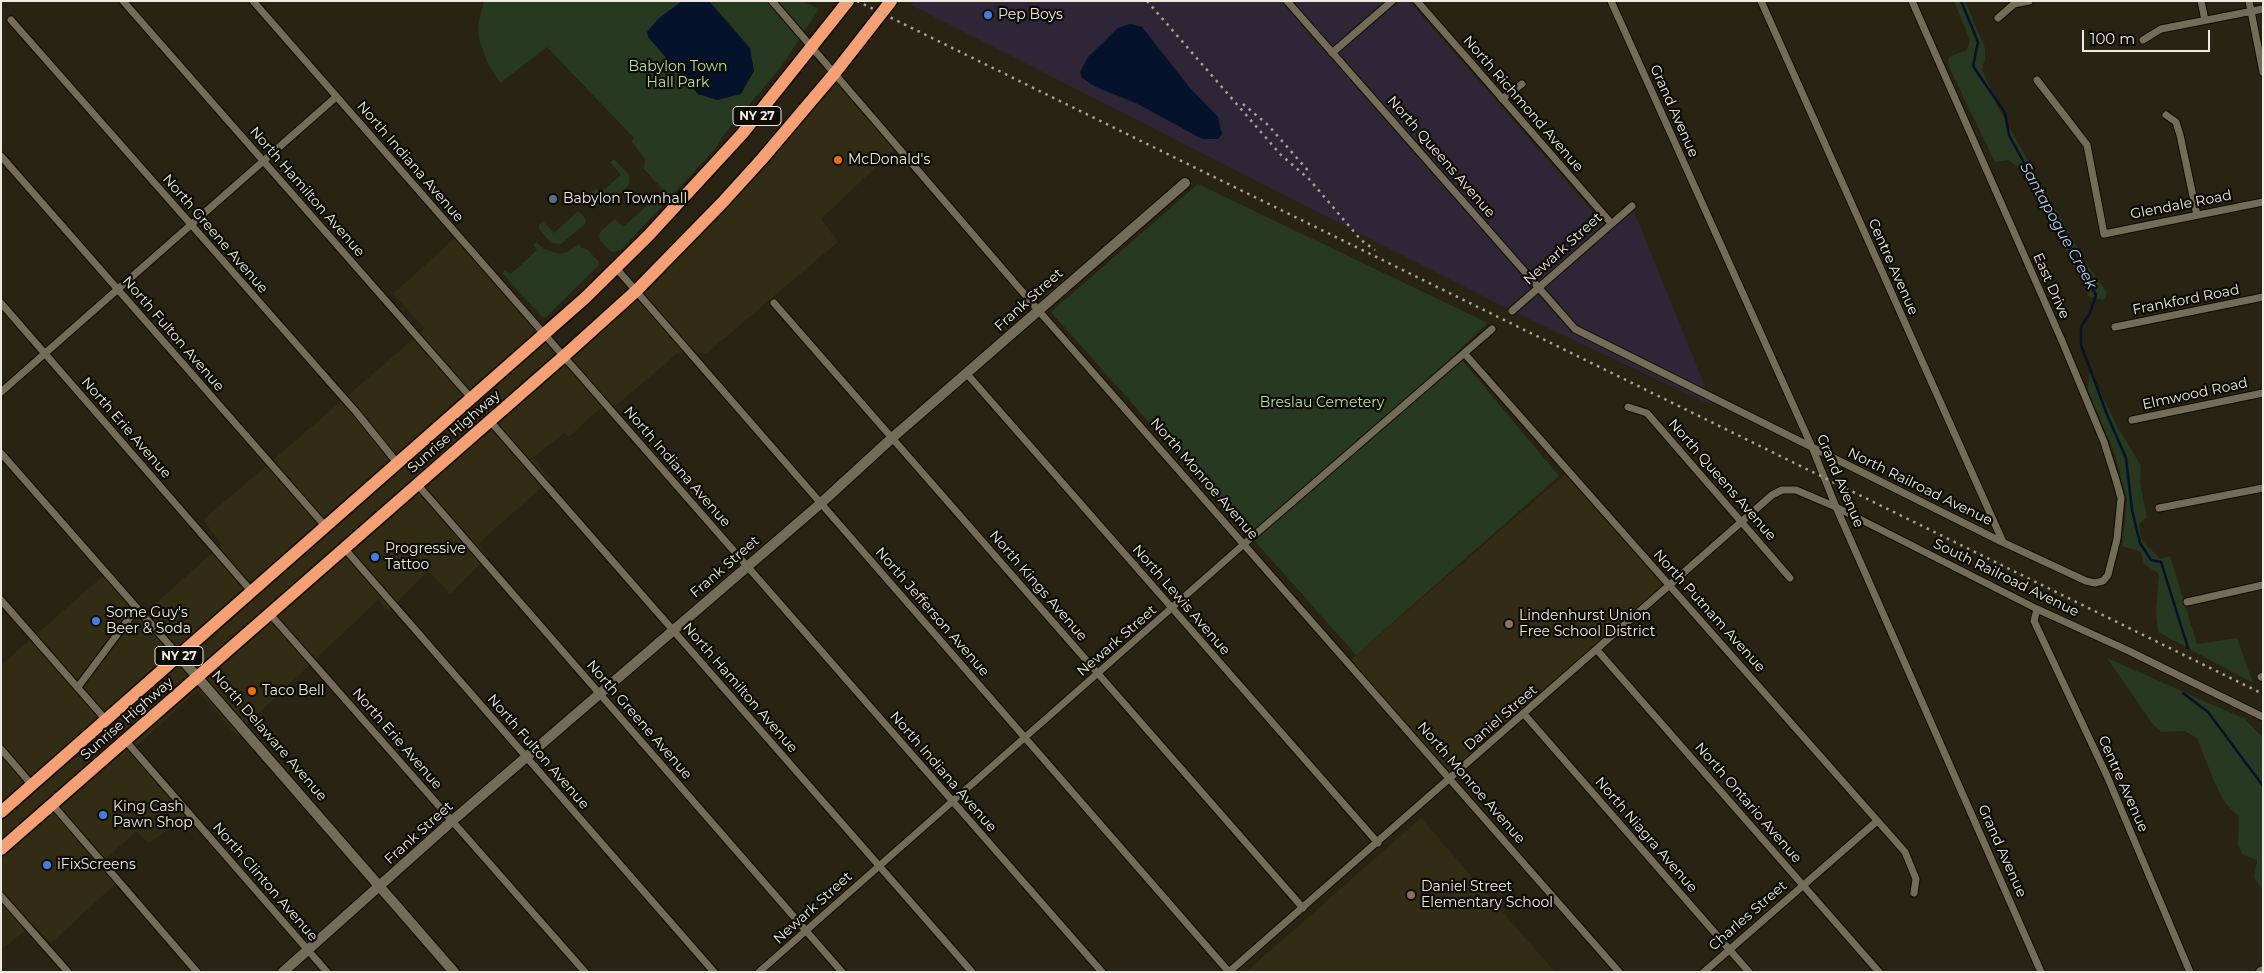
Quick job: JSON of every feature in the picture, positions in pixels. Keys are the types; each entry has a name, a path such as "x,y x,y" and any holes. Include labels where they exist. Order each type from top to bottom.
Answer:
{"highway":[{"name":"Sunrise Highway","path":"1,812 546,335 616,268 731,146 848,1"},
{"name":"Sunrise Highway","path":"1,849 636,291 745,179 834,74 889,2"}],"street":[{"name":"North Hamilton Avenue","path":"123,1 472,399"},
{"name":"North Indiana Avenue","path":"253,1 1102,972"},
{"name":"North Monroe Avenue","path":"772,1 1038,310 1619,972"},
{"name":"North Queens Avenue","path":"1287,1 1575,330"},
{"path":"1332,53 1392,1"},
{"name":"North Richmond Avenue","path":"1417,1 1611,223"},
{"name":"Grand Avenue","path":"1611,1 1812,447 1836,507 1891,627 2041,972"},
{"name":"Centre Avenue","path":"1761,1 2003,542"},
{"name":"East Drive","path":"1912,1 2062,341 2104,442 2116,480 2121,498 2117,538 2108,575 2103,581 2095,583"},
{"path":"1998,18 2014,4 2029,1"},
{"path":"2200,1 2205,20"},
{"path":"2249,1 2263,72"},
{"path":"2143,40 2161,29 2263,9"},
{"name":"North Greene Avenue","path":"11,20 357,413 398,464"},
{"name":"Glendale Road","path":"2037,80 2087,145 2104,234 2263,202"},
{"path":"1502,99 1522,84"},
{"path":"1,392 336,96"},
{"path":"2166,115 2176,122 2180,134 2197,215"},
{"name":"North Fulton Avenue","path":"1,156 326,527"},
{"name":"Frank Street","path":"282,972 452,821 820,504 892,438 1185,182"},
{"name":"Newark Street","path":"1512,311 1632,206"},
{"name":"North Jefferson Avenue","path":"616,268 1229,972"},
{"name":"Frankford Road","path":"2115,327 2263,297"},
{"name":"North Erie Avenue","path":"1,303 252,592"},
{"name":"North Kings Avenue","path":"774,303 1303,908"},
{"name":"Newark Street","path":"759,972 1244,544 1492,330"},
{"name":"North Railroad Avenue","path":"1575,330 2003,542 2086,582 2095,583"},
{"name":"North Putnam Avenue","path":"1465,354 1905,852 1916,879 1914,893"},
{"name":"North Lewis Avenue","path":"967,374 1378,843"},
{"name":"Elmwood Road","path":"2132,420 2263,393"},
{"name":"North Queens Avenue","path":"1628,406 1647,413 1743,521 1790,578"},
{"name":"North Hamilton Avenue","path":"490,420 972,972"},
{"name":"North Delaware Avenue","path":"1,453 454,972"},
{"name":"North Greene Avenue","path":"417,484 842,972"},
{"path":"2159,508 2263,488"},
{"name":"South Railroad Avenue","path":"1743,521 1777,492 1786,489 1801,492 1836,507 2037,608 2130,651 2263,717"},
{"name":"Daniel Street","path":"1229,972 1743,521"},
{"name":"North Fulton Avenue","path":"344,548 714,972"},
{"path":"2187,602 2263,585"},
{"path":"1,600 106,720"},
{"path":"78,687 137,608"},
{"name":"Centre Avenue","path":"2037,608 2034,621 2107,776 2190,972"},
{"name":"North Erie Avenue","path":"270,614 585,972"},
{"name":"North Ontario Avenue","path":"1597,650 1879,972"},
{"name":"North Niagra Avenue","path":"1524,714 1749,972"},
{"name":"North Clinton Avenue","path":"125,740 327,972"},
{"path":"1,749 32,785"},
{"path":"52,804 197,972"},
{"name":"Charles Street","path":"1704,972 1792,895 1802,884 1877,821"},
{"path":"1,896 68,972"}],"shaded area":[{"path":"914,1 1409,1 1610,231 1632,206 1713,406 1512,311 911,5"},
{"path":"834,74 897,147 821,219 838,242 707,353 678,353 618,404 598,410 569,437 564,433 533,458 551,479 478,544 488,557 450,594 428,571 388,611 378,600 236,735 198,690 136,747 193,812 149,843 136,832 105,859 122,878 51,943 33,924 1,950 1,665 110,570 146,612 222,544 203,520 425,329 393,294 458,235 564,356 636,291"},
{"name":"Lindenhurst Union Free School District","path":"1568,472 1670,586 1450,778 1348,662"},
{"name":"Daniel Street Elementary School","path":"1421,818 1555,972 1246,972"}],"green space":[{"name":"Babylon Town Hall Park","path":"484,1 803,1 819,9 781,67 722,137 716,148 621,250 613,252 600,240 601,231 615,219 623,227 664,191 644,169 645,159 631,141 634,138 547,47 500,83 488,64 479,39 478,25"},
{"path":"1954,1 1965,1 1985,48 1985,60 1982,69 1999,109 2086,263 2107,292 2104,300 2089,297 2035,188 2020,169 2009,160 1995,162 1948,65 1949,57 1967,50 1970,40"},
{"path":"614,159 629,175 630,182 627,187 604,206 591,192 596,188 600,193 621,175 610,162"},
{"name":"Breslau Cemetery","path":"1198,184 1488,323 1456,353 1559,476 1356,655 1051,312"},
{"path":"578,211 586,219 585,224 561,244 551,243 539,229 539,225 543,221 554,233"},
{"path":"536,242 544,249 560,254 579,244 580,247 587,249 599,262 599,265 546,317 542,317 503,274 504,270 511,274 537,250 534,245"},
{"path":"2090,371 2117,426 2141,466 2140,484 2147,517 2139,524 2141,539 2160,559 2170,556 2197,644 2237,638 2253,683 2158,632 2156,611 2159,574 2144,564 2141,552 2122,546 2127,499 2114,452 2088,390"},
{"path":"2107,658 2245,719 2263,738 2263,887 2261,888 2254,878 2257,860 2243,855 2238,845 2239,817 2225,803 2213,779 2197,738 2185,731 2161,732 2152,723"}],"water":[{"path":"682,1 709,1 750,48 754,71 741,94 717,100 698,94 648,37 647,32 658,19"},
{"path":"1130,24 1142,27 1190,88 1218,117 1222,134 1218,139 1202,139 1138,104 1096,87 1082,78 1080,72 1088,57 1118,28"}],"waterway":[{"name":"Santapogue Creek","path":"1961,1 1978,42 1973,66 2005,113 2009,135 2096,295 2090,313 2081,327 2081,345 2108,417 2126,458 2132,510 2140,543 2151,560 2161,562 2188,648"},
{"name":"Santapogue Creek","path":"2183,693 2208,712 2263,786"}],"railway":[{"path":"857,1 2263,694"},
{"path":"1147,1 1281,155 1309,179 1361,240 1375,250"},
{"path":"1243,104 1268,125 1311,174"}],"place":[{"name":"Pep Boys","path":"988,15"},
{"name":"McDonald's","path":"838,160"},
{"name":"Babylon Townhall","path":"553,199"},
{"name":"Progressive Tattoo","path":"375,557"},
{"name":"Some Guy's Beer & Soda","path":"96,621"},
{"name":"Lindenhurst Union Free School District","path":"1509,624"},
{"name":"Taco Bell","path":"252,691"},
{"name":"King Cash Pawn Shop","path":"103,815"},
{"name":"iFixScreens","path":"47,865"},
{"name":"Daniel Street Elementary School","path":"1411,895"}]}
